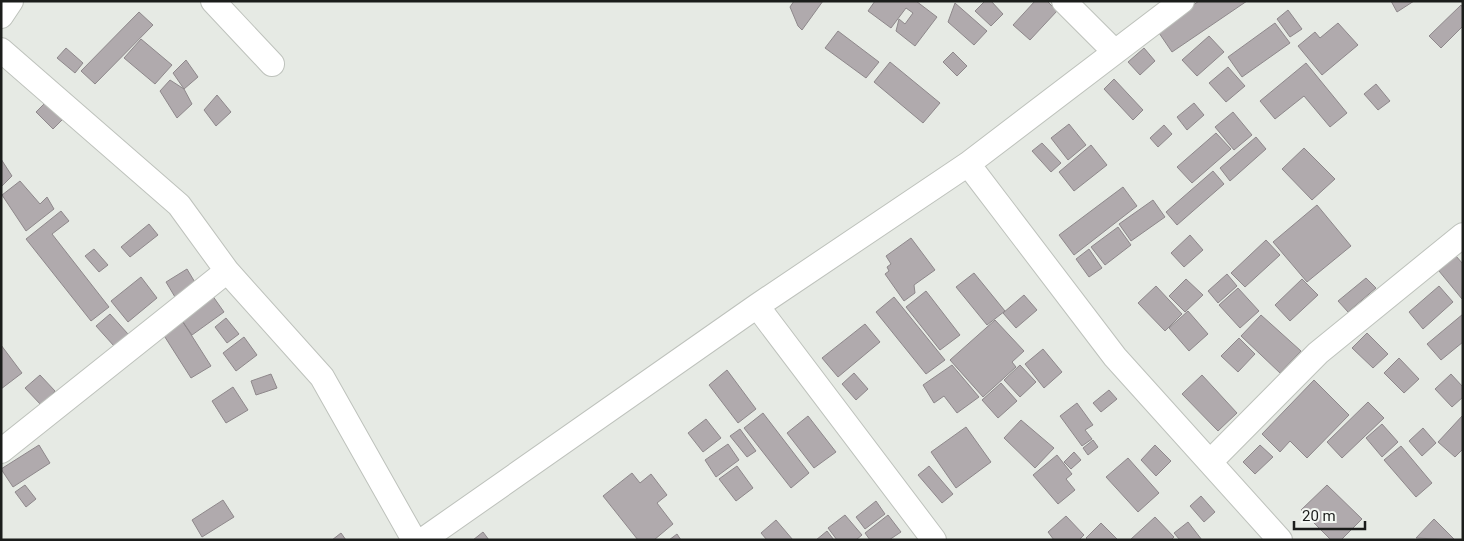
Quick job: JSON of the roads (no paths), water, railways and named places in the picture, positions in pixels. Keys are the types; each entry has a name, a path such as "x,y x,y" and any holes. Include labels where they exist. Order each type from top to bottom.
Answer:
{"street":[{"path":"1,16 10,1"},
{"path":"213,1 272,64"},
{"path":"1064,1 1114,51"},
{"path":"423,540 757,306 968,164 1182,1"},
{"path":"1,50 179,205 227,271 322,377 414,540"},
{"path":"968,164 1115,357 1211,461 1280,540"},
{"path":"1211,461 1318,353 1463,235"},
{"path":"1,451 227,271"},
{"path":"757,306 931,539"}]}
